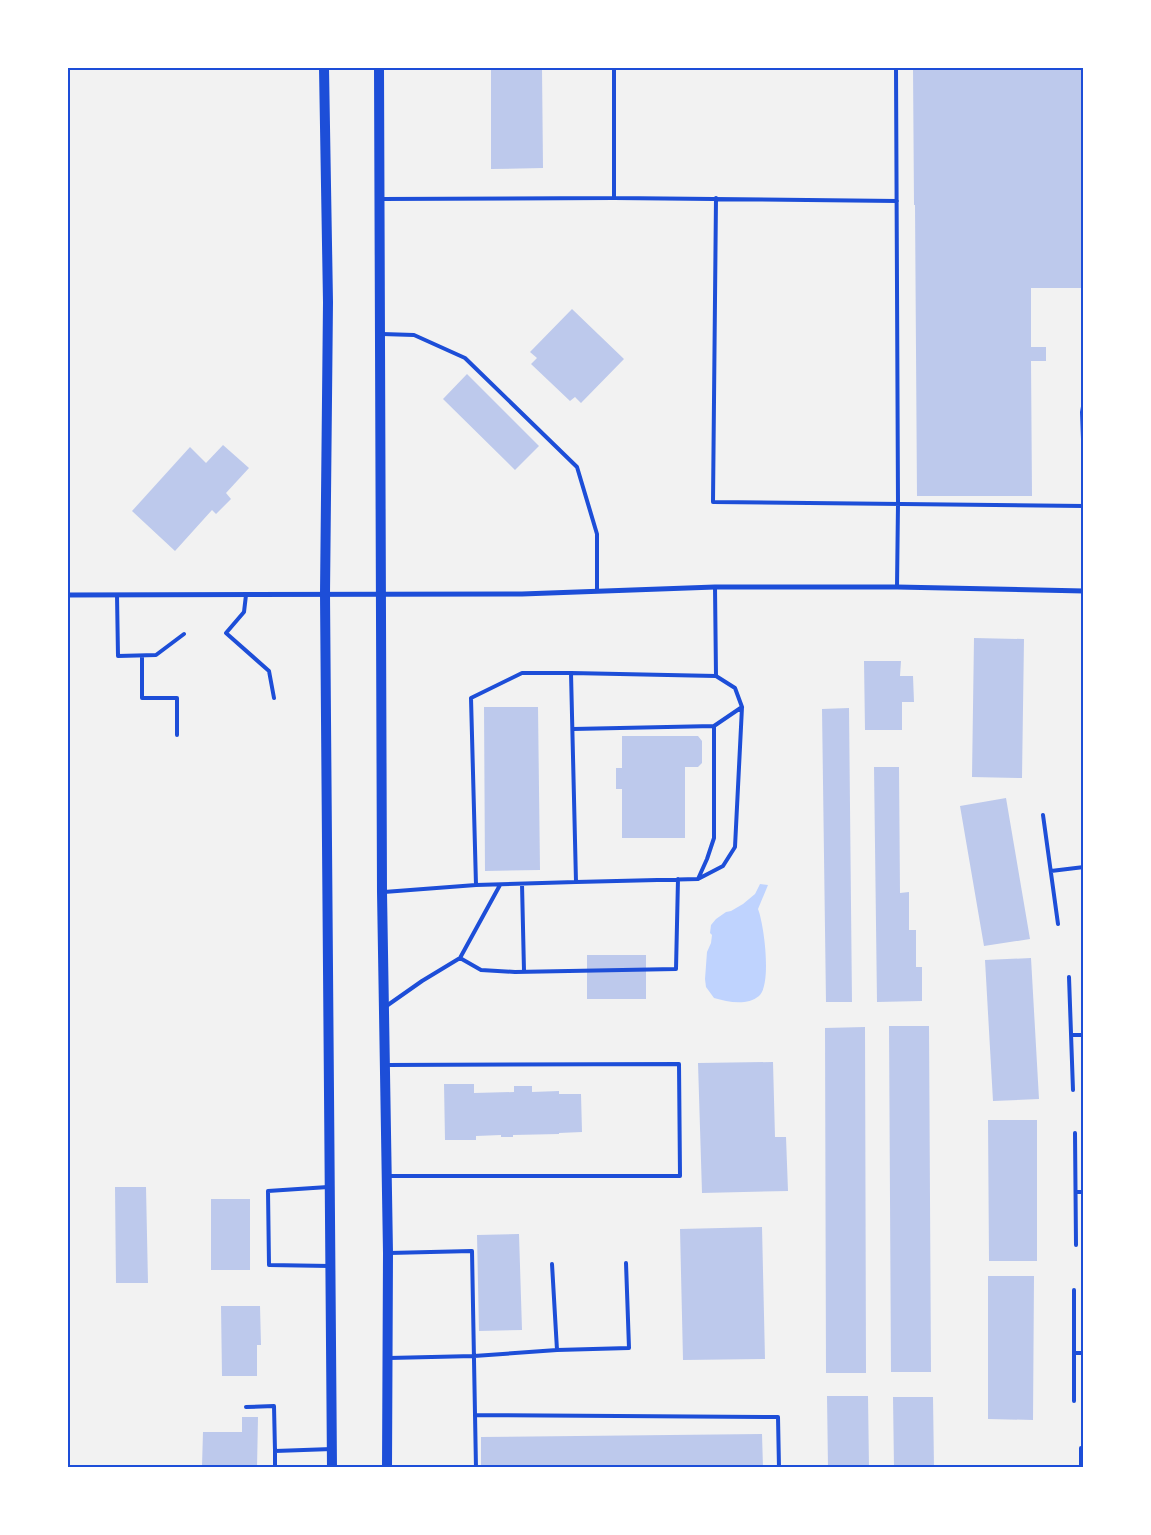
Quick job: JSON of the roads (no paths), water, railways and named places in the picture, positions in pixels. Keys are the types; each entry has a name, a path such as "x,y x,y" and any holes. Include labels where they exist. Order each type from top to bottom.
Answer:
{"main road":[{"path":"324,68 328,302 324,594 332,1468"},
{"path":"379,68 382,892 388,1252 386,1358 387,1468"}],"street":[{"path":"68,595 522,594 715,587 897,587 1084,591"}],"lane":[{"path":"614,68 614,198"},
{"path":"896,68 897,587"},
{"path":"379,199 716,198 897,201"},
{"path":"716,198 713,502 1084,506"},
{"path":"380,334 414,335 465,358 577,467 597,534 597,591"},
{"path":"1084,401 1082,412 1084,466"},
{"path":"715,587 716,676"},
{"path":"117,595 118,656 156,655 184,634"},
{"path":"246,595 244,612 226,633 269,671 274,698"},
{"path":"142,656 142,698 177,698 177,735"},
{"path":"382,892 476,885 698,879 723,866 735,847 742,707 735,688 716,676 522,673 471,698 476,885"},
{"path":"571,673 576,882"},
{"path":"573,729 714,726 742,707"},
{"path":"698,879 714,838 714,726"},
{"path":"1043,815 1058,924"},
{"path":"1051,871 1084,867"},
{"path":"460,958 481,970 676,969 678,880"},
{"path":"522,884 524,971"},
{"path":"383,1008 460,958 500,885"},
{"path":"1068,977 1073,1090"},
{"path":"1071,1035 1084,1035"},
{"path":"385,1065 679,1064 680,1176 387,1176"},
{"path":"1075,1133 1076,1245"},
{"path":"329,1187 268,1191 269,1265 330,1266"},
{"path":"1076,1192 1084,1192"},
{"path":"388,1252 472,1251 476,1468"},
{"path":"386,1358 474,1356 557,1350 629,1348 626,1263"},
{"path":"552,1264 557,1350"},
{"path":"1074,1290 1074,1401"},
{"path":"1074,1353 1084,1353"},
{"path":"246,1407 274,1406 275,1468"},
{"path":"475,1415 778,1417 779,1468"},
{"path":"1081,1448 1081,1468"},
{"path":"275,1451 332,1449"}],"water":[{"path":"760,884 768,885 758,909 763,927 766,954 763,990 754,999 743,1002 731,1002 714,998 706,987 705,979 707,952 712,935 710,933 711,925 716,919 743,904 755,894"}]}
